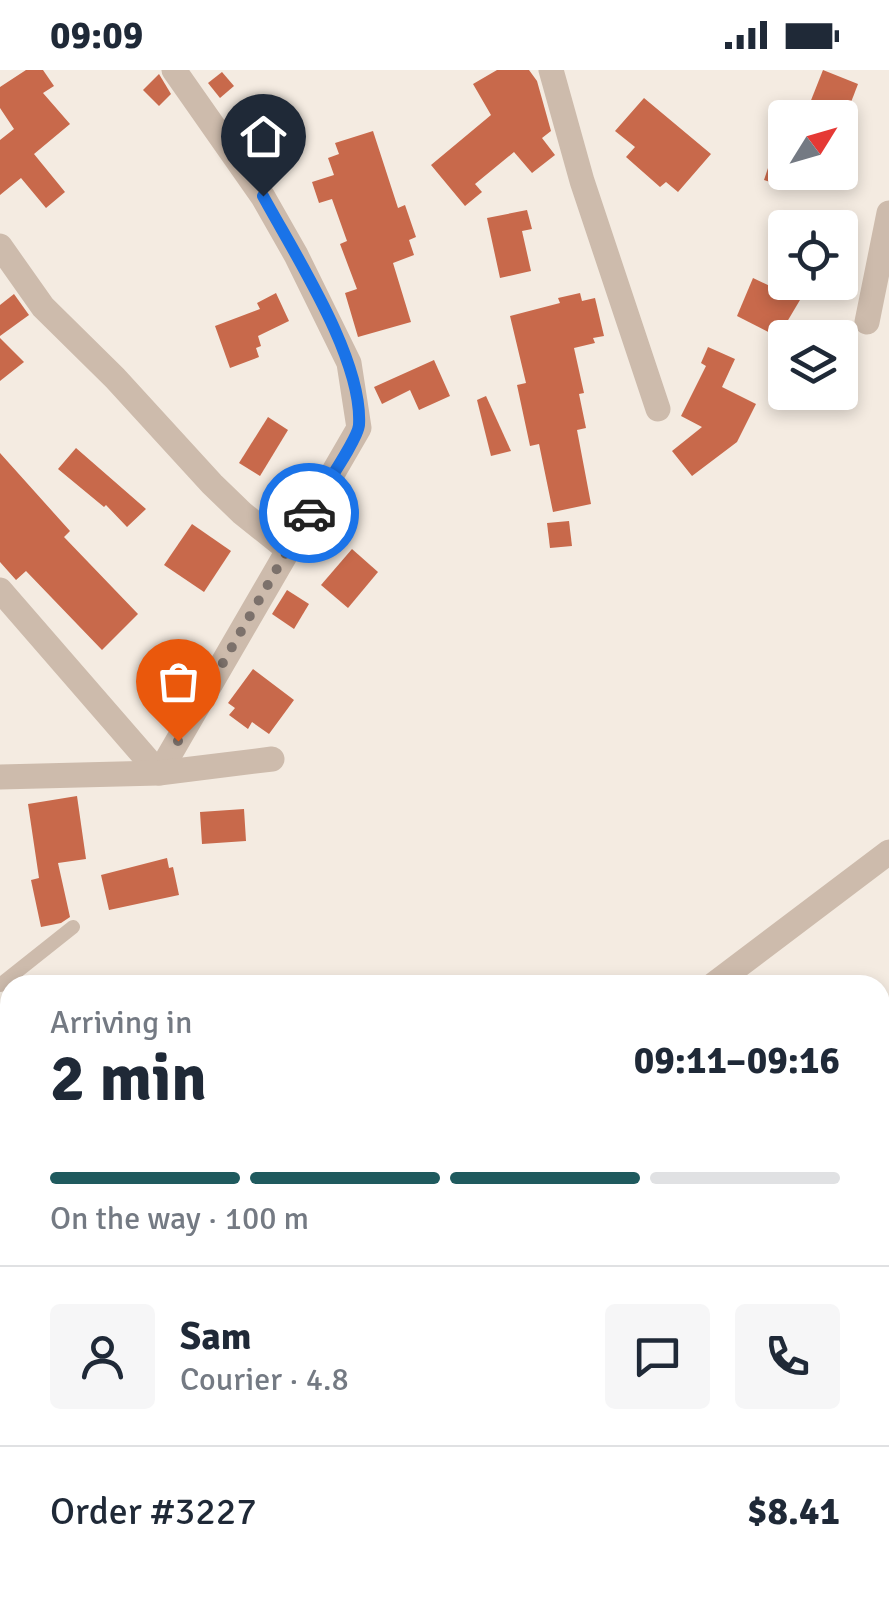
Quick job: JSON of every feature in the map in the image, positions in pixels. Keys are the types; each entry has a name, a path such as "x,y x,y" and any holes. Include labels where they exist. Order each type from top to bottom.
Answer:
{"street":[{"path":"159,773 359,428 349,363 263,196 174,70"},
{"path":"551,70 582,180 658,409"},
{"path":"867,322 889,213"},
{"path":"0,246 43,308 242,513 287,549"},
{"path":"0,590 159,773"},
{"path":"0,777 159,773 272,759"},
{"path":"730,975 889,852"}],"lane":[{"path":"13,975 73,927"}],"building":[{"path":"26,70 43,70 54,86 43,93 70,124 34,154 65,192 46,208 21,178 0,195 0,140 14,129 0,108 0,87"},
{"path":"497,70 529,70 537,81 551,131 542,138 555,155 532,173 514,152 475,184 482,192 465,206 431,165 491,115 473,84"},
{"path":"823,70 858,84 852,100 811,100"},
{"path":"222,72 234,86 220,98 208,83"},
{"path":"159,74 171,94 159,106 143,90"},
{"path":"644,98 711,154 678,192 666,182 660,187 626,157 635,147 615,131"},
{"path":"373,131 398,208 405,205 416,237 409,240 414,255 393,263 411,322 358,337 345,293 357,289 340,244 347,241 332,199 319,203 312,182 334,175 328,158 339,154 335,143"},
{"path":"527,210 532,229 522,231 531,271 500,278 487,218"},
{"path":"753,278 768,285 768,300 800,300 788,320 768,320 768,332 737,316"},
{"path":"276,293 289,321 258,336 259,357 230,368 215,326 260,309 257,303"},
{"path":"580,293 582,301 595,298 604,336 593,338 595,343 574,348 584,393 579,394 586,428 577,430 591,504 553,512 539,444 530,446 517,385 526,383 510,316 560,303 558,298"},
{"path":"14,294 29,315 0,336 0,305"},
{"path":"0,338 24,362 0,381"},
{"path":"708,347 735,359 722,387 756,404 737,442 692,476 672,451 702,427 681,416 706,366 701,363"},
{"path":"434,360 450,396 419,410 410,390 382,404 374,387"},
{"path":"486,396 511,451 491,456 477,400"},
{"path":"268,417 288,430 260,476 239,463"},
{"path":"76,448 146,509 127,527 106,505 58,469"},
{"path":"0,453 70,531 64,537 138,614 102,650 26,571 16,580 0,562"},
{"path":"569,521 572,546 550,548 547,523"},
{"path":"192,524 231,551 204,592 164,565"},
{"path":"352,549 378,572 348,608 321,585"},
{"path":"287,590 309,604 294,629 272,614"},
{"path":"253,669 294,700 269,734 252,722 248,729 229,715 235,708 228,703"},
{"path":"77,796 86,859 58,863 70,917 41,927 31,880 39,878 28,804"},
{"path":"244,809 246,841 202,844 200,812"},
{"path":"167,858 179,895 109,910 101,875"}],"way so far":[{"path":"178,741 309,513"}],"route":[{"path":"263,196 296,255 349,363 353,379 359,428 309,513"}]}
